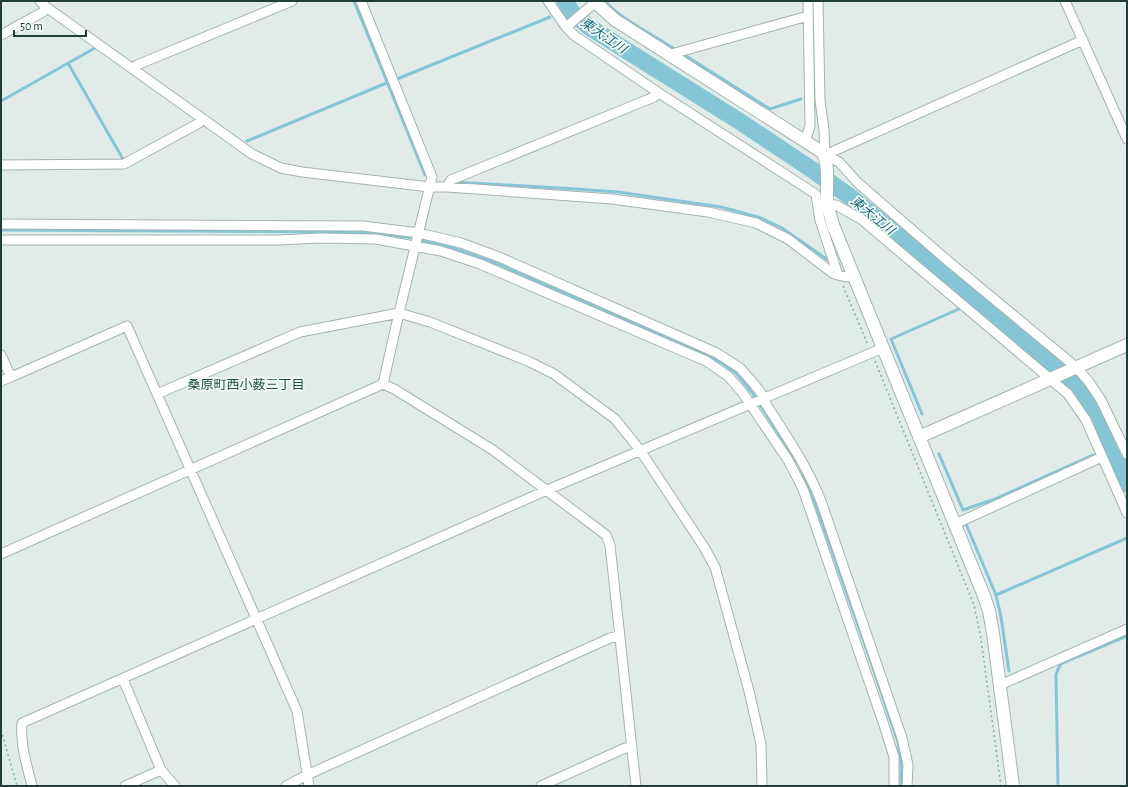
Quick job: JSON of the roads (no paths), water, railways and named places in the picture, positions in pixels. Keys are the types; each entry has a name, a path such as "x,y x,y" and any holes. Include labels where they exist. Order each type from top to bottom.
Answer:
{"street":[{"path":"133,68 136,65 292,1"},
{"path":"361,1 432,177 383,384"},
{"path":"548,1 575,36 659,93 814,193 816,195 820,220 838,275"},
{"path":"804,141 810,126 808,1"},
{"path":"818,1 820,100 824,130 828,203 833,225 989,611 1013,786"},
{"path":"1065,1 1127,139"},
{"path":"568,26 594,3 615,20 822,152 826,159 839,162 858,182 1089,382 1101,400 1127,454"},
{"path":"43,4 252,154 281,168 302,172 430,187 612,199 708,212 756,223 788,239 834,274 846,277 854,274"},
{"path":"1,36 43,12 43,4"},
{"path":"672,56 675,53 808,16"},
{"path":"826,159 1083,40"},
{"path":"447,187 451,180 654,97 659,93"},
{"path":"1,165 124,164 199,123 202,118"},
{"path":"828,203 836,205 861,219 1051,378 1068,394 1078,406 1086,420 1127,513"},
{"path":"1,224 363,226 418,239 441,250 480,264 706,362 728,376 742,392 758,400 804,464 821,501 902,738 908,765 907,786"},
{"path":"1,240 278,240 320,238 418,239 461,242 499,257 717,353 740,368 755,385 758,400 803,489 894,757 894,786"},
{"path":"157,394 300,332 399,314 437,325 530,362 554,374 615,419 640,450 715,566 750,691 761,744 762,786"},
{"path":"1,381 127,326 297,711 309,786"},
{"path":"919,437 1127,345"},
{"path":"32,786 21,733 22,723 547,490 883,348"},
{"path":"1,355 11,377"},
{"path":"1,554 383,384 394,389 493,450 606,534 610,545 636,786"},
{"path":"955,524 1102,457"},
{"path":"1000,685 1127,629"},
{"path":"286,786 307,775 610,638 619,636"},
{"path":"123,678 161,770 175,786"},
{"path":"541,786 625,748 632,747"},
{"path":"125,786 161,770"}],"waterway":[{"path":"354,1 425,175"},
{"name":"東大江川","path":"565,1 572,12 589,27 739,121 852,198 1054,366 1082,392 1101,424 1127,484"},
{"path":"605,1 627,20 673,48"},
{"path":"397,79 550,17"},
{"path":"1,101 95,48"},
{"path":"683,54 770,109 801,99"},
{"path":"68,63 124,161"},
{"path":"247,141 389,82"},
{"path":"455,182 618,192 721,207 761,218 782,228 828,260"},
{"path":"1,230 360,232 414,238 453,248 493,262 707,355 722,363 736,373 753,394 799,465 812,494 898,742 901,762 901,786"},
{"path":"922,414 891,339 959,309"},
{"path":"939,454 963,510 995,499 1093,455"},
{"path":"966,524 996,595 1001,617 1009,671"},
{"path":"996,595 1127,538"},
{"path":"1058,786 1056,675 1058,669 1062,663 1127,636"}],"district":[{"name":"桑原町西小薮三丁目","path":"246,384"}]}
